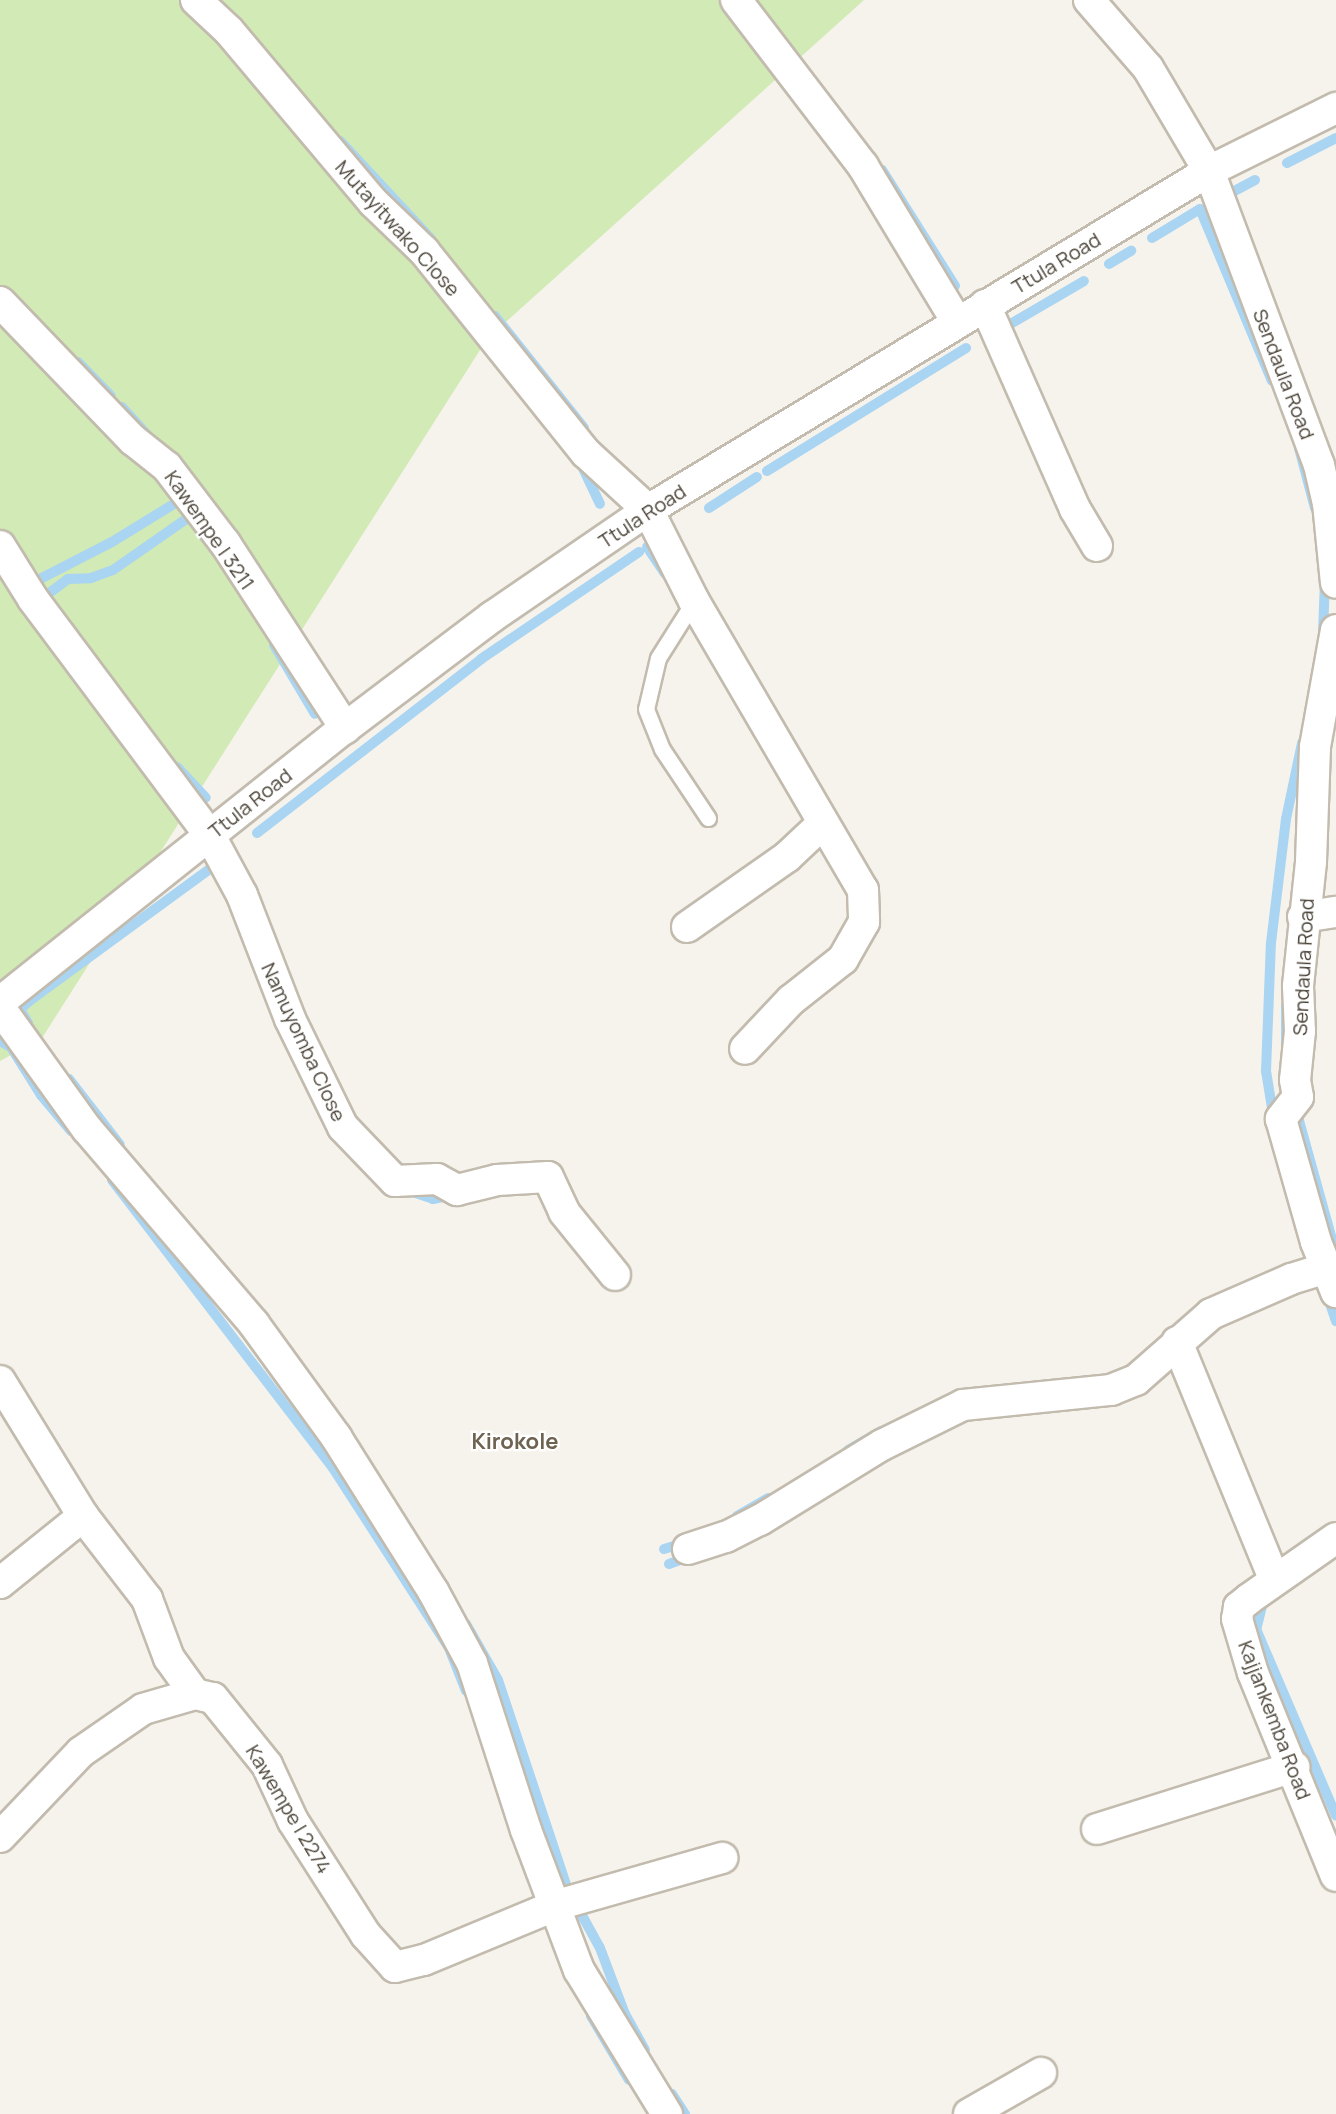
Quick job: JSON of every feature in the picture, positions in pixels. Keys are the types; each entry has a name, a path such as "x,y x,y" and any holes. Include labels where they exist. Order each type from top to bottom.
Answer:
{"street":[{"name":"Mutayitwako Close","path":"196,0 229,30 373,202 424,251 586,453 648,510"},
{"path":"736,0 862,166 957,322"},
{"name":"Sendaula Road","path":"1089,0 1148,68 1209,171 1319,465 1328,503 1336,583"},
{"name":"Ttula Road","path":"0,1002 345,728 492,617 648,510 1209,171 1336,108"},
{"name":"Kawempe I 3211","path":"0,302 133,440 166,467 225,543 345,728"},
{"path":"986,305 1071,501 1097,546"},
{"path":"648,510 694,601 822,824 863,890 864,921 843,959 791,1000 745,1049"},
{"path":"0,546 33,599 209,834"},
{"name":"Sendaula Road","path":"1331,1280 1281,1119 1298,1097 1295,1080 1303,917 1311,862 1315,747 1336,630"},
{"path":"687,927 787,856 822,824"},
{"name":"Namuyomba Close","path":"209,834 242,896 290,1019 343,1127 395,1181 436,1179 457,1190 497,1180 548,1176 564,1212 615,1275"},
{"path":"1303,917 1336,912"},
{"path":"0,1008 87,1129 254,1324 336,1437 433,1591 472,1663 526,1830 557,1905 579,1970 667,2114"},
{"path":"688,1549 759,1520 882,1445 963,1405 1111,1390 1136,1380 1211,1314 1235,1301 1331,1280"},
{"path":"1177,1342 1274,1579"},
{"path":"0,1381 83,1516 147,1599 169,1658 195,1694 143,1708 81,1752 0,1837"},
{"path":"0,1582 83,1516"},
{"name":"Kajjankemba Road","path":"1336,1538 1274,1579 1239,1608 1237,1619 1252,1673 1294,1767 1336,1876"},
{"name":"Kawempe I 2274","path":"195,1694 213,1698 267,1765 293,1821 366,1935 395,1967 424,1960 557,1905"},
{"path":"1097,1829 1294,1767"},
{"path":"557,1905 722,1858"},
{"path":"969,2114 1041,2073"}],"lane":[{"path":"694,601 658,658 646,709 662,749 708,818"}],"green space":[{"path":"0,0 864,0 487,339 42,1038 0,1061"}],"waterway":[{"path":"1287,163 1336,138"},
{"path":"340,141 431,239"},
{"path":"882,170 955,286"},
{"path":"1225,196 1255,180"},
{"path":"1152,238 1200,209 1272,381"},
{"path":"1109,264 1131,251"},
{"path":"1007,326 1084,281"},
{"path":"495,316 584,428"},
{"path":"767,471 966,348"},
{"path":"78,362 111,396"},
{"path":"122,407 152,440"},
{"path":"1299,448 1315,508"},
{"path":"581,464 600,504"},
{"path":"709,508 757,477"},
{"path":"30,588 38,580 112,542 177,502"},
{"path":"45,603 44,597 68,579 91,578 113,570 189,517"},
{"path":"647,547 665,574"},
{"path":"257,833 481,659 639,552"},
{"path":"1323,633 1325,580"},
{"path":"274,645 315,714"},
{"path":"1274,1120 1266,1071 1271,943 1286,819 1302,743"},
{"path":"177,767 206,798"},
{"path":"28,1023 20,1009 32,999 214,866 218,874"},
{"path":"1286,1006 1286,1047"},
{"path":"0,1041 11,1047 41,1095 71,1131"},
{"path":"69,1079 120,1145"},
{"path":"1295,1106 1336,1254"},
{"path":"112,1180 333,1468 449,1648 466,1691"},
{"path":"410,1191 433,1199 453,1195"},
{"path":"1326,1292 1336,1321"},
{"path":"848,1450 881,1431"},
{"path":"737,1516 768,1498"},
{"path":"664,1549 687,1542"},
{"path":"669,1564 691,1556"},
{"path":"1264,1598 1256,1629 1336,1816"},
{"path":"466,1624 498,1680 567,1888 600,1948 625,2014 645,2050"},
{"path":"591,2016 629,2080"},
{"path":"672,2094 685,2114"}],"district":[{"name":"Kirokole","path":"515,1442"}]}
